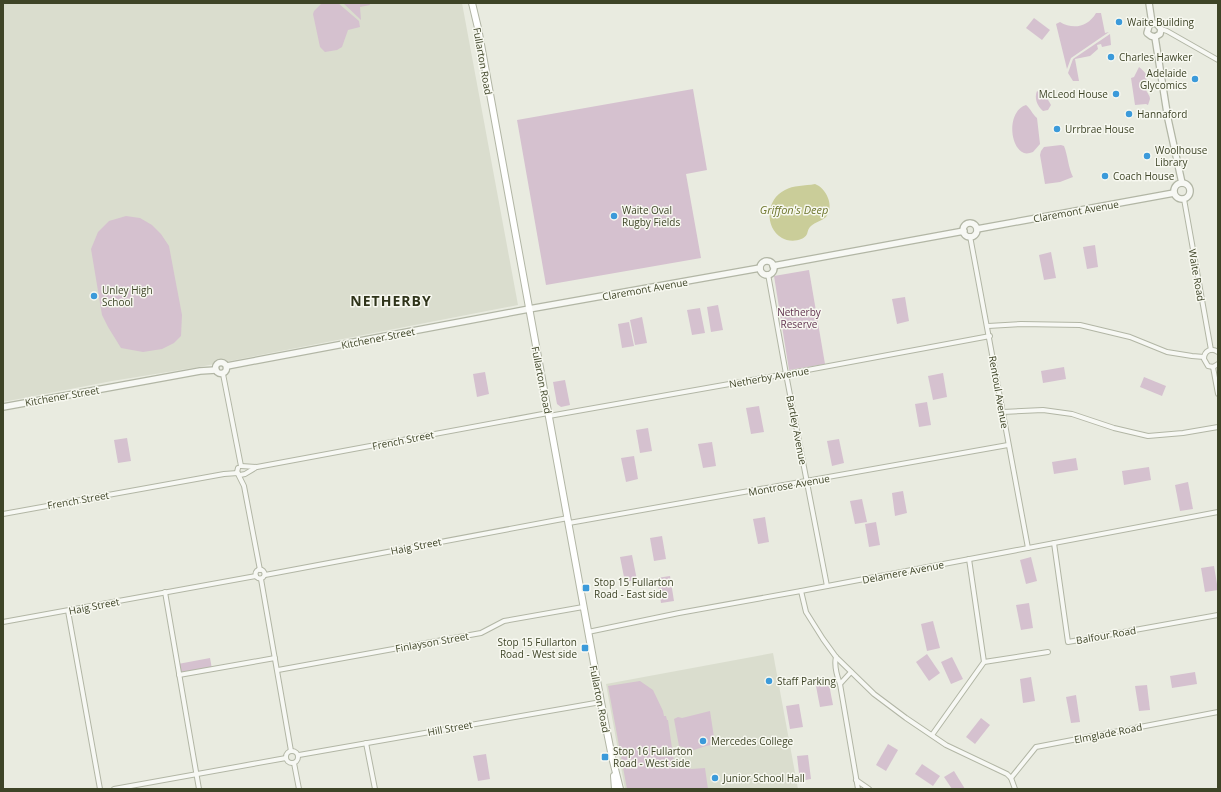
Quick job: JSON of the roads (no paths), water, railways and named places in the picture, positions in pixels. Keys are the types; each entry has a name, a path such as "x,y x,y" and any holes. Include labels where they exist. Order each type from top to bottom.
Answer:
{"main road":[{"name":"Fullarton Road","path":"472,3 478,28 549,414 583,607 612,757 620,789"},
{"name":"Fullarton Road","path":"612,757 615,789"}],"street":[{"path":"1149,3 1152,23"},
{"path":"1152,23 1157,24 1161,29 1218,60"},
{"path":"1152,23 1148,26 1148,33 1155,37"},
{"path":"1155,37 1160,34 1161,29"},
{"path":"1155,37 1168,119 1182,183"},
{"path":"1182,183 1187,185 1190,190 1189,196 1184,199 1178,198 1174,193 1175,188 1182,183"},
{"name":"Claremont Avenue","path":"977,229 1174,193"},
{"name":"Waite Road","path":"1184,199 1211,350"},
{"path":"968,224 973,224 977,229 976,234 970,236 964,231 964,227 968,224"},
{"path":"773,266 964,231"},
{"name":"Rentoul Avenue","path":"970,236 990,336 1008,446 1028,548"},
{"path":"767,261 773,266 772,272 768,274 763,273 760,268 761,264 767,261"},
{"name":"Claremont Avenue","path":"529,310 760,268"},
{"name":"Bartley Avenue","path":"768,274 786,374 828,586"},
{"name":"Kitchener Street","path":"226,366 529,310"},
{"path":"988,326 1021,324 1080,324 1130,337 1167,352 1204,357"},
{"name":"Netherby Avenue","path":"549,414 786,374 990,336"},
{"path":"1218,352 1211,350 1206,352 1204,357 1206,364 1216,365 1218,394"},
{"path":"222,374 226,372 226,366 220,363 217,365 216,370 222,374 260,570 264,571 265,575 264,578 261,579"},
{"name":"Kitchener Street","path":"3,407 200,371 216,370"},
{"path":"1003,412 1043,410 1072,414 1114,428 1148,436 1183,433 1218,427"},
{"name":"French Street","path":"224,474 239,467 257,467 549,414"},
{"name":"Montrose Avenue","path":"568,521 1008,446"},
{"path":"242,474 246,467"},
{"name":"French Street","path":"3,514 224,474 242,474 257,467"},
{"name":"Delamere Avenue","path":"588,632 679,613 1218,512"},
{"name":"Haig Street","path":"265,575 568,521"},
{"name":"Balfour Road","path":"1054,543 1068,642 1218,615"},
{"path":"932,735 984,662 969,559"},
{"path":"260,570 256,572 256,576 261,579 291,751"},
{"name":"Haig Street","path":"3,622 256,576"},
{"path":"801,591 806,612 815,627 836,657 851,672 884,702 946,745 1007,774 1011,778 1015,789"},
{"path":"165,592 199,789"},
{"name":"Finlayson Street","path":"278,670 481,633 504,621 583,607"},
{"path":"68,611 100,789"},
{"path":"984,662 1048,652"},
{"path":"836,657 858,789"},
{"path":"179,675 275,658"},
{"path":"840,684 851,672"},
{"name":"Hill Street","path":"299,755 366,742 601,702"},
{"name":"Elmglade Road","path":"1011,778 1036,747 1218,712"},
{"path":"366,742 375,789"},
{"path":"286,758 286,754 291,751 297,752 299,755 298,759 294,763"},
{"path":"114,789 286,758"},
{"path":"286,758 290,763 294,763"},
{"path":"294,763 299,789"},
{"path":"856,780 869,789"}],"water":[{"name":"Griffon's Deep","path":"815,184 826,193 830,208 829,213 823,220 814,223 802,239 791,241 782,238 772,227 770,220 771,206 774,200 779,194 788,188"}],"place":[{"name":"Waite Building","path":"1119,22"},
{"name":"Charles Hawker","path":"1111,57"},
{"name":"Adelaide Glycomics","path":"1195,79"},
{"name":"McLeod House","path":"1116,94"},
{"name":"Hannaford","path":"1129,114"},
{"name":"Urrbrae House","path":"1057,129"},
{"name":"Woolhouse Library","path":"1147,156"},
{"name":"Coach House","path":"1105,176"},
{"name":"Waite Oval Rugby Fields","path":"614,216"},
{"name":"Unley High School","path":"94,296"},
{"name":"Stop 15 Fullarton Road - East side","path":"586,588"},
{"name":"Stop 15 Fullarton Road - West side","path":"585,648"},
{"name":"Staff Parking","path":"769,681"},
{"name":"Mercedes College","path":"703,741"},
{"name":"Stop 16 Fullarton Road - West side","path":"605,757"},
{"name":"Junior School Hall","path":"715,778"}],"district":[{"name":"NETHERBY","path":"391,301"}],"park label":[{"name":"Netherby Reserve","path":"799,318"}]}
